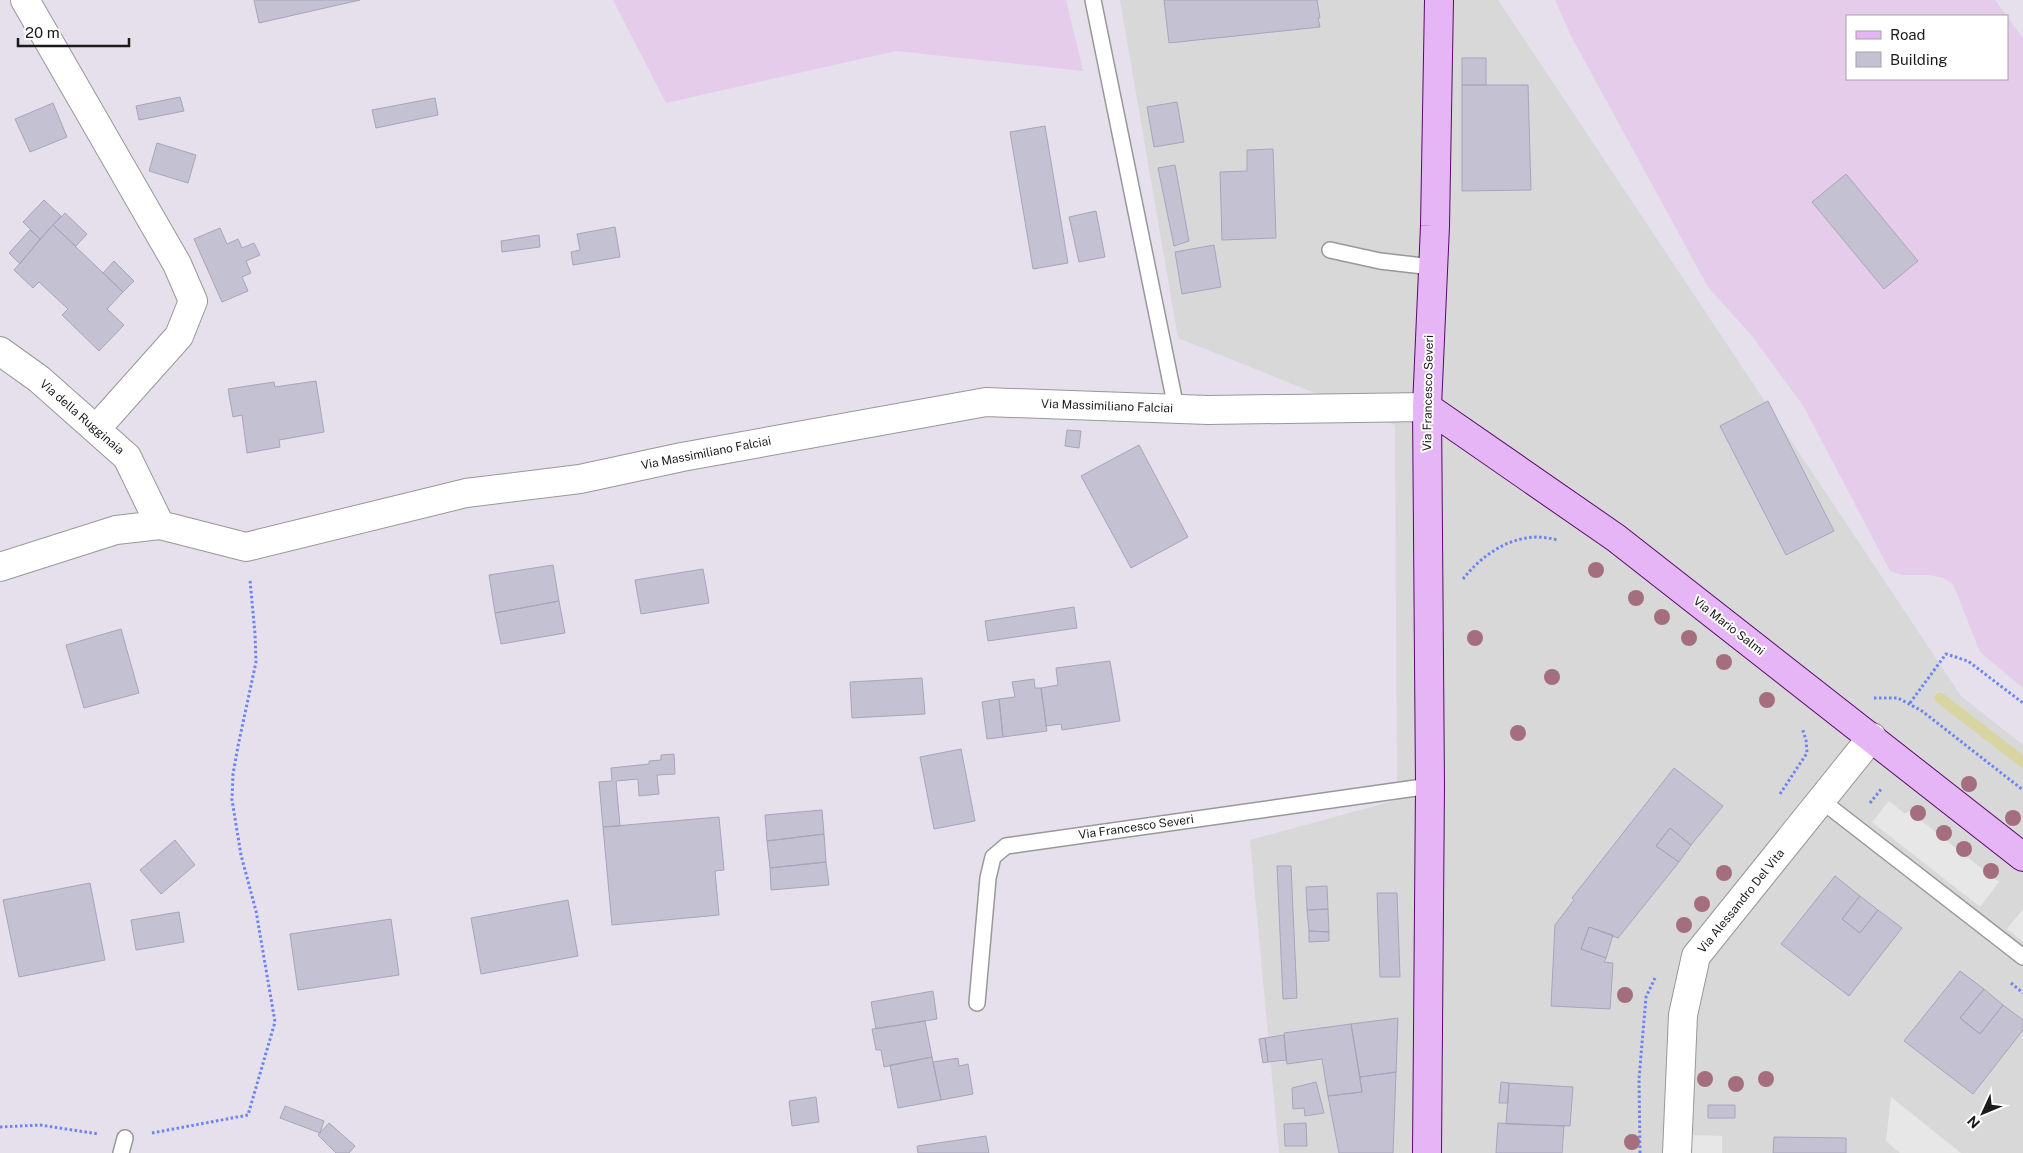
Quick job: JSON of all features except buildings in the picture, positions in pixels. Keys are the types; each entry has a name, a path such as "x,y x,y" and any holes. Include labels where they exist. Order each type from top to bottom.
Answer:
{"street":[{"path":"25,0 177,264 193,301 179,336 96,429"},
{"name":"Via Francesco Severi","path":"1427,1153 1430,786 1427,407 1432,267 1436,216 1439,0"},
{"name":"Via della Rugginaia","path":"0,351 39,379 127,457 160,525"},
{"name":"Via Massimiliano Falciai","path":"0,567 116,530 160,525 246,547 466,493 580,478 986,402 1208,410 1427,407"},
{"name":"Via Mario Salmi","path":"1427,407 1616,538 2023,857"},
{"name":"Via Alessandro Del Vita","path":"1677,1153 1683,1015 1696,956 1872,737"}],"lane":[{"path":"1092,0 1176,408"},
{"path":"1330,250 1380,261 1432,267"},
{"name":"Via Francesco Severi","path":"977,1004 988,878 993,857 1006,846 1430,786"},
{"path":"1822,801 2023,957"}],"path":[{"path":"1461,583 1487,555 1502,545 1520,539 1536,537 1562,541"},
{"path":"0,1127 40,1126 123,1146 248,1115 275,1022 256,911 241,855 232,800 233,774 256,662 256,634 246,547"},
{"path":"1910,703 1946,654 1968,661 2023,703"},
{"path":"1839,711 1870,698 1898,698 1910,703 2023,790"},
{"path":"1776,799 1807,753 1806,740 1799,723"},
{"path":"1640,1153 1639,1079 1646,997 1658,970"},
{"path":"2007,980 2023,992"}],"shaded area":[{"path":"613,0 1066,0 1083,71 896,51 666,103"},
{"path":"1120,0 1498,0 1961,696 2023,745 2023,1153 1279,1153 1250,840 1397,800 1395,425 1178,338"},
{"path":"1555,0 1995,0 2006,15 1846,15 1846,80 2008,80 2008,17 2023,38 2023,688 1980,652 1953,584 1943,578 1930,575 1902,575 1890,571 1804,407 1752,336 1708,287 1570,34"},
{"path":"1889,801 1905,814 1909,811 1999,882 1980,907 1872,822"},
{"path":"2023,909 2023,942 2007,929"},
{"path":"1891,1097 1961,1153 1900,1153 1886,1141"},
{"path":"1690,1135 1722,1136 1722,1153 1690,1153"}],"waterway":[{"path":"1940,698 2023,762"}]}
